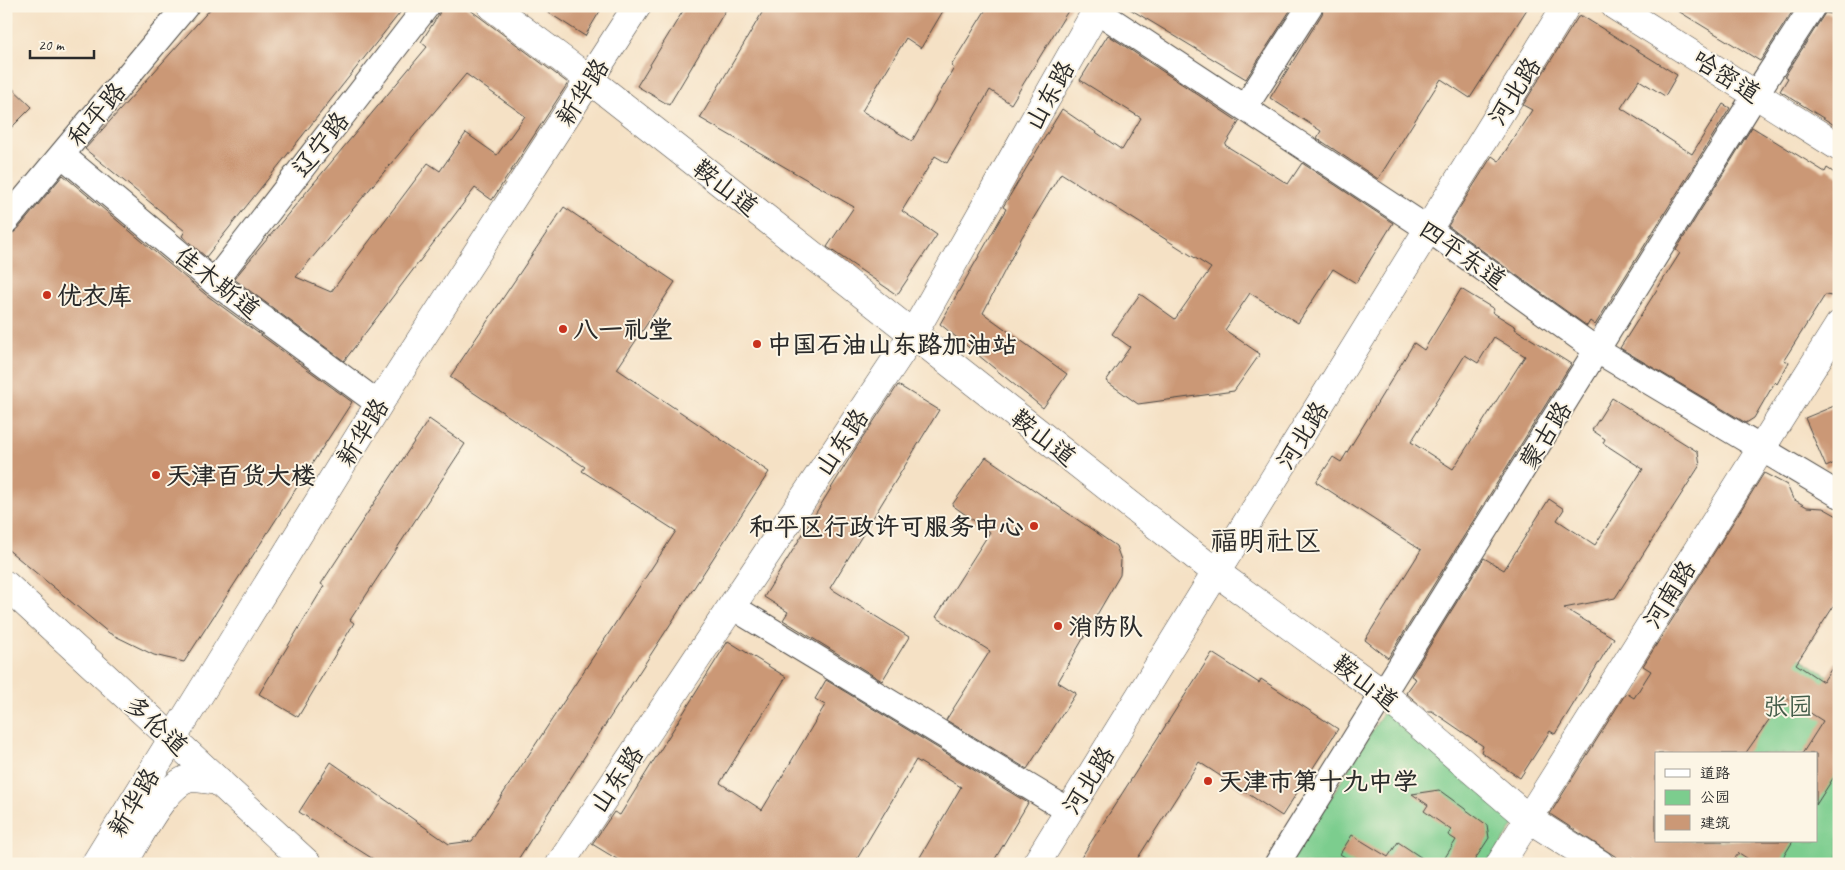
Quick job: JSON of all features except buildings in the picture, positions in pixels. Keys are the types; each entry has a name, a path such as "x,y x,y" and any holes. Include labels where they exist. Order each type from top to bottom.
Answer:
{"street":[{"name":"和平路","path":"6,221 186,6"},
{"name":"辽宁路","path":"214,282 426,6"},
{"name":"鞍山道","path":"491,6 590,80 1216,573 1382,692 1528,819 1600,864"},
{"name":"新华路","path":"95,864 379,404 637,6"},
{"path":"1246,108 1310,6"},
{"name":"河北路","path":"1036,864 1566,6"},
{"name":"哈密道","path":"1615,6 1839,147"},
{"name":"蒙古路","path":"1277,864 1382,692 1813,6"},
{"name":"四平东道","path":"1095,8 1428,229 1598,351 1839,496"},
{"name":"山东路","path":"560,864 913,334 1095,8"},
{"name":"佳木斯道","path":"62,155 214,282 379,404"},
{"name":"河南路","path":"1500,864 1839,325"},
{"name":"多伦道","path":"6,585 171,740 219,780 308,864"},
{"path":"731,606 1069,811"},
{"name":"新华路","path":"124,864 165,796 177,784 191,778 219,780"}],"green space":[{"name":"张园","path":"1773,641 1839,683 1839,864 1634,864 1655,830 1655,842 1818,842 1818,752 1704,752"},
{"path":"1388,705 1523,812 1488,864 1290,864"}],"place":[{"name":"优衣库","path":"47,295"},
{"name":"八一礼堂","path":"563,329"},
{"name":"中国石油山东路加油站","path":"757,344"},
{"name":"天津百货大楼","path":"156,475"},
{"name":"和平区行政许可服务中心","path":"1034,526"},
{"name":"消防队","path":"1058,626"},
{"name":"天津市第十九中学","path":"1208,781"}],"district":[{"name":"福明社区","path":"1266,540"}]}
